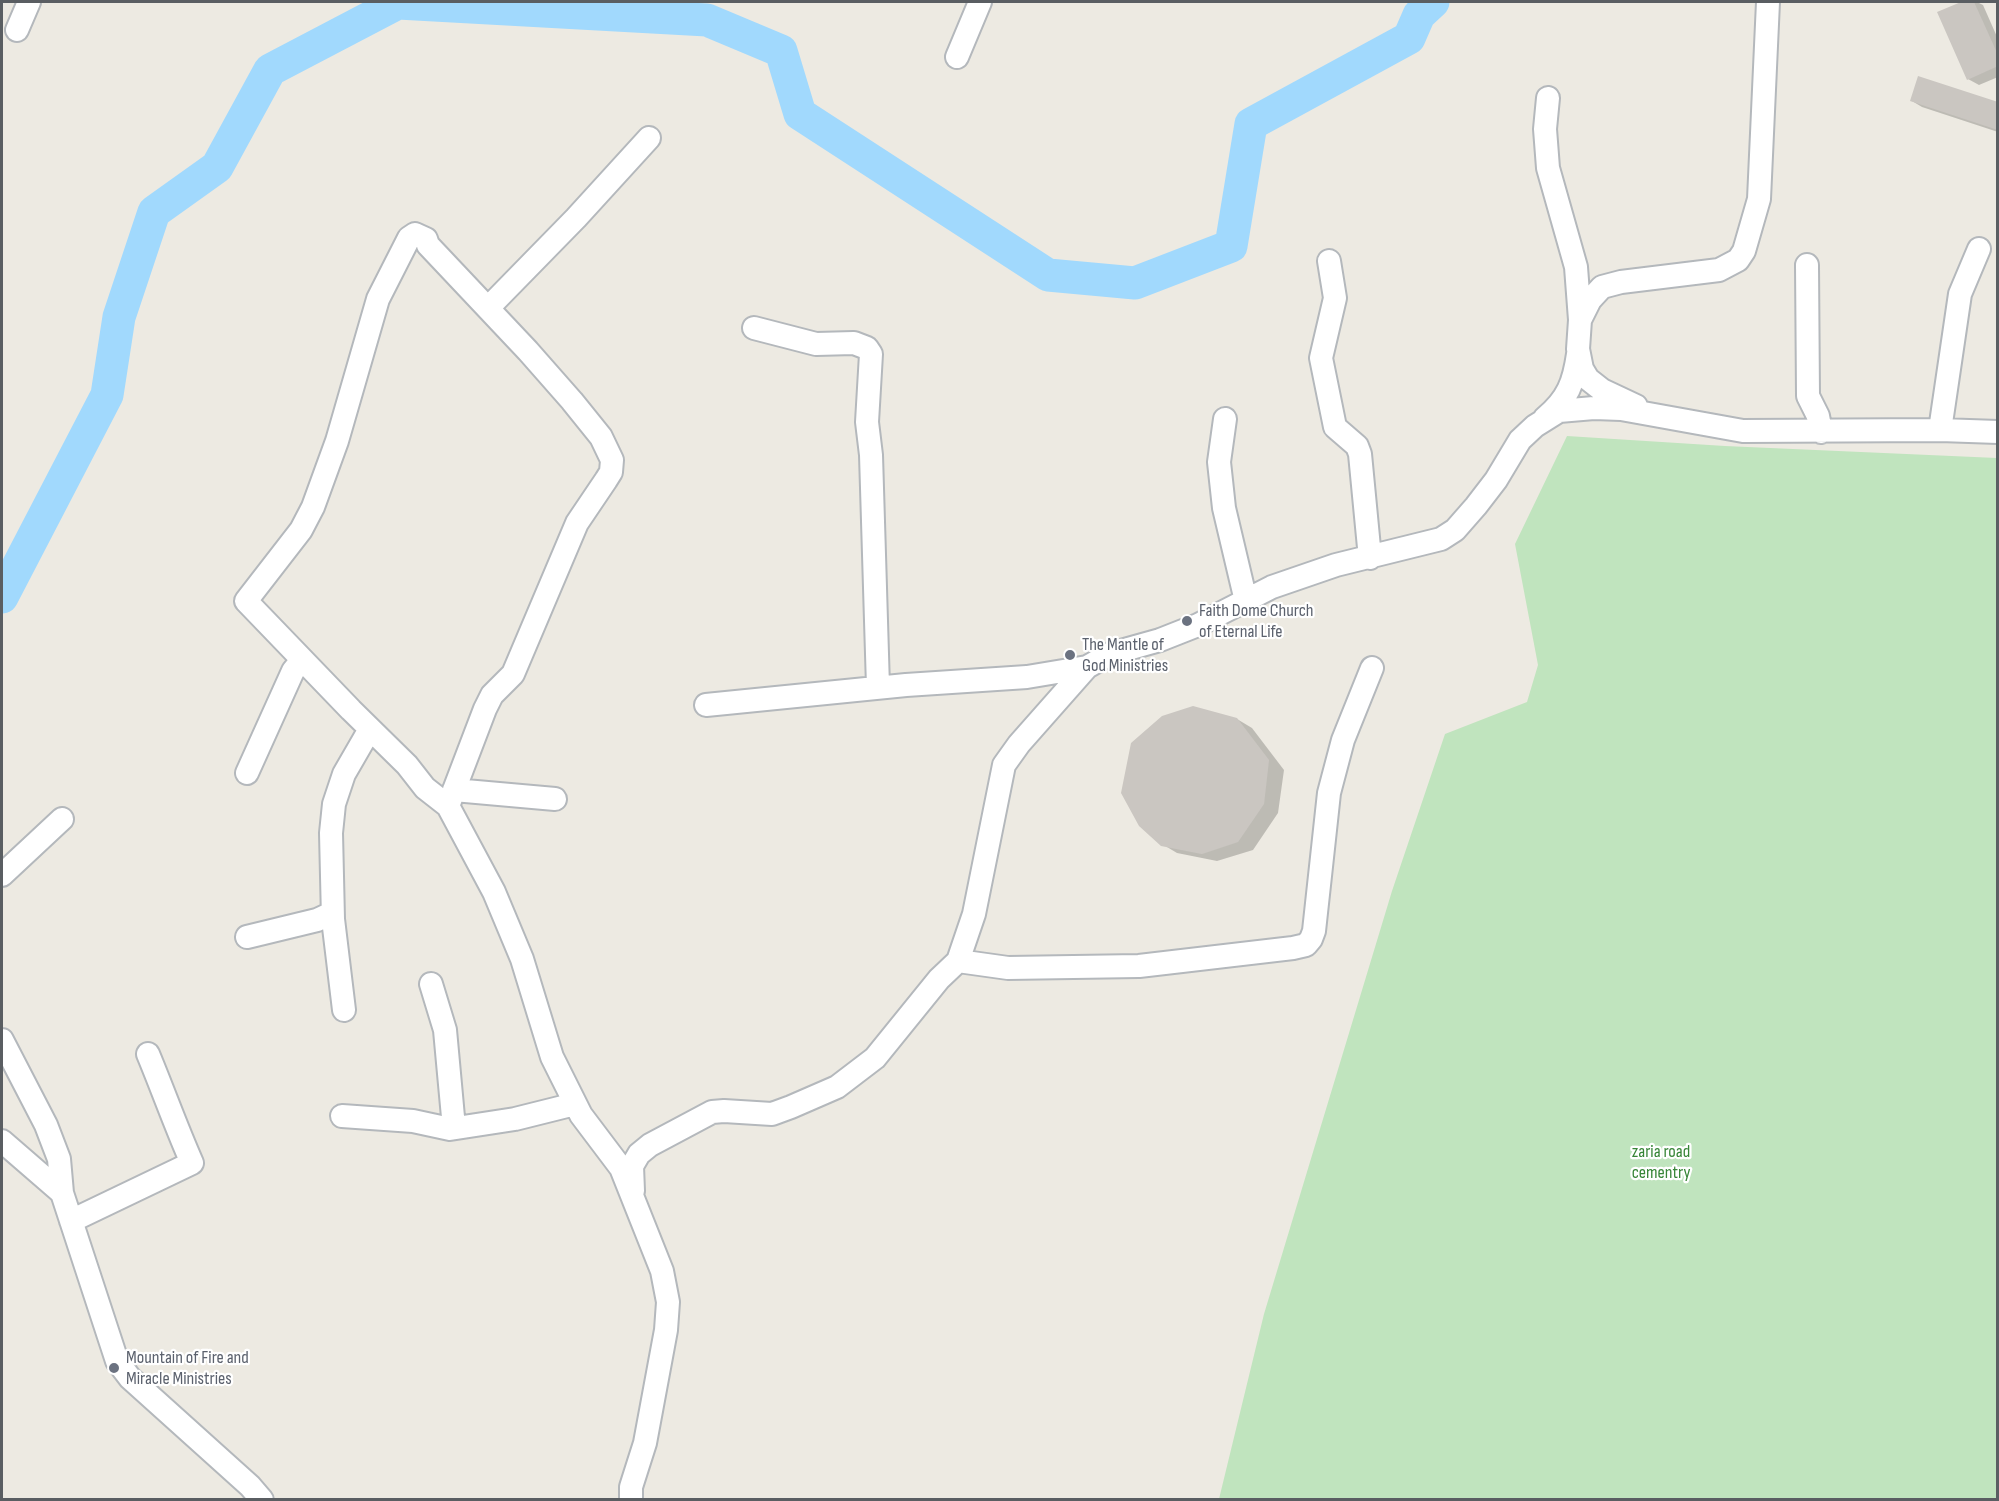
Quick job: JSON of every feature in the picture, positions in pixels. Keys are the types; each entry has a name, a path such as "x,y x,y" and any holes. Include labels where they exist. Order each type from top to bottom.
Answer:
{"street":[{"path":"17,30 29,2"},
{"path":"957,57 980,2"},
{"path":"1580,320 1590,300 1602,287 1621,282 1719,270 1738,260 1759,199 1768,2"},
{"path":"633,1198 632,1166 639,1154 651,1145 712,1112 772,1113 837,1087 875,1058 939,979 958,961 974,914 986,860 991,819 1004,765 1019,744 1087,667 1110,654 1160,640 1198,626 1272,587 1336,565 1441,539 1455,530 1496,480 1520,440 1557,408 1575,374 1580,320 1576,267 1548,168 1545,129 1548,98"},
{"path":"488,308 576,218 649,138"},
{"path":"555,799 451,798 425,788 407,765 246,601 301,530 313,507 337,441 378,299 409,238 415,234 426,239 428,244 528,351 601,437 612,460 611,472 577,523 513,674 492,695 485,709 451,798 522,959 552,1057 581,1115 621,1168 662,1271 668,1302 666,1330 645,1443 632,1487 631,1500"},
{"path":"1940,430 1960,294 1979,249"},
{"path":"1329,261 1335,298 1321,358 1335,427 1357,446 1360,454 1370,558"},
{"path":"1807,265 1808,396 1818,416 1821,432"},
{"path":"754,328 816,344 854,343 867,348 871,354 867,422 872,455 878,687"},
{"path":"1578,349 1582,369 1588,379 1618,399 1654,414"},
{"path":"1535,426 1560,411 1621,409 1743,431 1998,432"},
{"path":"1226,419 1219,462 1224,508 1246,601"},
{"path":"247,773 293,671 302,660"},
{"path":"706,705 878,687 1027,677 1087,667"},
{"path":"958,961 1008,968 1139,966 1306,945 1311,939 1316,920 1324,831 1334,770 1372,668"},
{"path":"344,1010 332,913 334,804 344,774 370,729"},
{"path":"2,875 62,819"},
{"path":"247,937 317,920 332,913"},
{"path":"431,984 446,1030 454,1128"},
{"path":"2,1040 46,1125 59,1159 62,1192 117,1361 130,1378 250,1486 262,1500"},
{"path":"71,1221 192,1163 169,1112 164,1092 148,1054"},
{"path":"342,1116 414,1121 454,1128 515,1119 575,1104"},
{"path":"2,1142 62,1192"}],"green space":[{"name":"zaria road cementry","path":"1567,436 1725,446 1997,458 1997,1499 1219,1499 1264,1314 1392,891 1445,734 1527,702 1538,665 1515,544"}],"building":[{"path":"1961,2 1974,2 1998,55 1998,66 1967,80 1937,12"},
{"path":"1918,76 1998,102 1998,130 1910,101"},
{"path":"1193,706 1237,718 1269,760 1264,804 1238,842 1202,854 1161,846 1139,826 1121,793 1131,743 1162,716"}],"waterway":[{"path":"2,597 107,395 119,317 154,212 217,167 270,70 398,3 707,20 781,51 800,114 1048,275 1135,283 1231,246 1251,124 1409,38 1419,15 1433,2"}],"place":[{"name":"Faith Dome Church of Eternal Life","path":"1187,621"},
{"name":"The Mantle of God Ministries","path":"1070,655"},
{"name":"Mountain of Fire and Miracle Ministries","path":"114,1368"}]}
